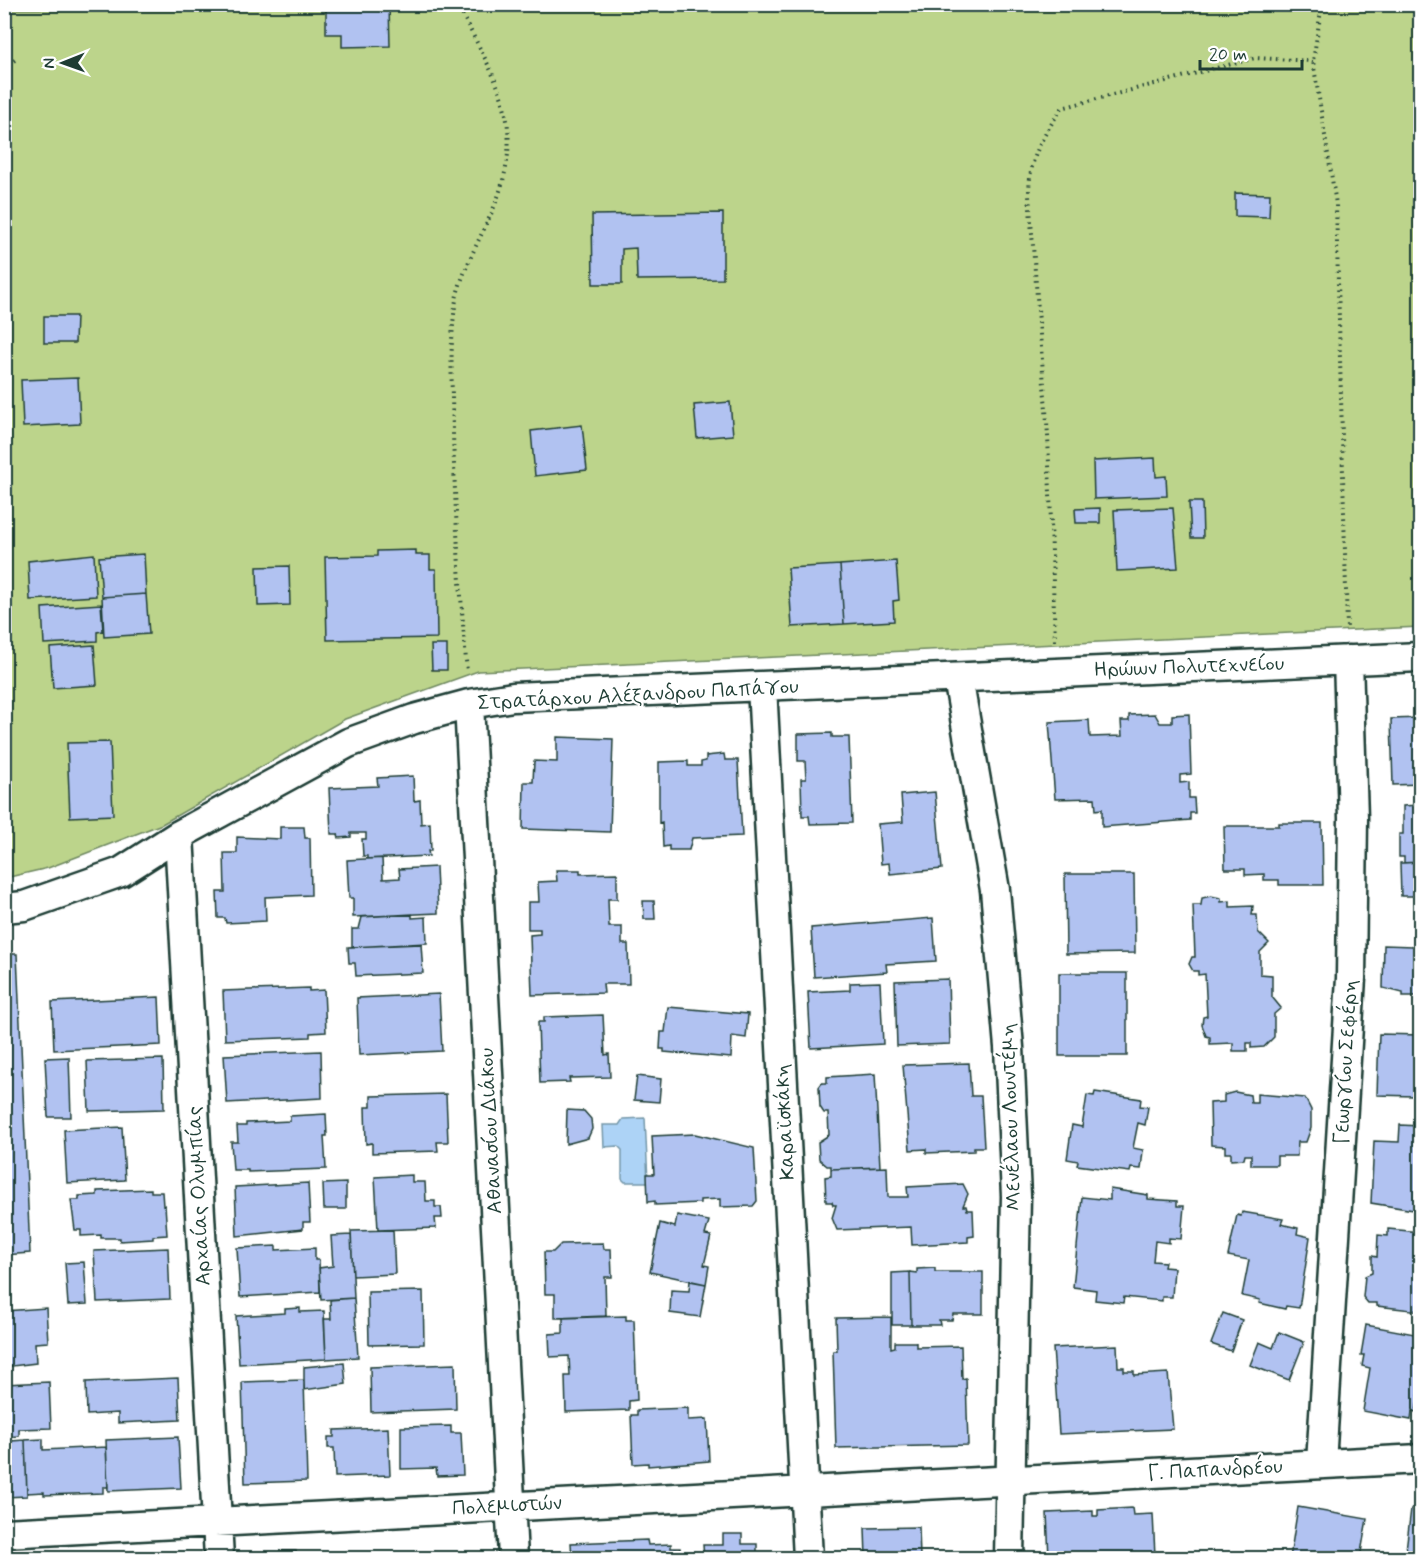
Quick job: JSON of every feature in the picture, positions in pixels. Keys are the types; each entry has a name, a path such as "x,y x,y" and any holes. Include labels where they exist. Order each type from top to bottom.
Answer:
{"street":[{"name":"Ηρώων Πολυτεχνείου","path":"958,678 1420,657"},
{"name":"Γεωργίου Σεφέρη","path":"1321,1463 1351,978 1353,818 1348,660"},
{"name":"Στρατάρχου Αλέξανδρου Παπάγου","path":"4,908 24,906 121,872 179,834 348,743 414,719 469,704 513,698 958,678"},
{"name":"Μενέλαου Λουντέμη","path":"958,678 995,890 1009,1047 1016,1196 1009,1558"},
{"name":"Καραϊσκάκη","path":"762,686 808,1558"},
{"name":"Αθανασίου Διάκου","path":"469,704 513,1558"},
{"name":"Αρχαίας Ολυμπίας","path":"179,834 219,1558"},
{"name":"Γ. Παπανδρέου","path":"1009,1482 1420,1459"},
{"name":"Πολεμιστών","path":"4,1533 217,1524 510,1505 805,1490 1009,1482"}],"path":[{"path":"457,4 496,79 509,123 507,167 497,200 456,299 452,385 454,477 469,704"},
{"path":"1322,4 1313,61 1336,204 1348,660"},
{"path":"1056,672 1048,435 1029,170 1045,134 1062,108 1256,58 1313,61"},
{"path":"4,68 16,59"}],"green space":[{"path":"178,4 1420,5 1420,627 478,671 345,719 162,824 48,868 5,878 4,81 7,80 7,9 141,8"}],"water":[{"path":"645,1118 648,1182 625,1182 622,1179 622,1150 618,1146 604,1147 603,1125 619,1125 623,1119"}],"building":[{"path":"326,4 389,4 390,46 342,47 342,34 326,34"},
{"path":"1235,193 1270,194 1269,217 1235,216"},
{"path":"723,213 723,279 637,280 636,248 622,249 622,284 593,284 592,215"},
{"path":"44,316 76,316 75,343 44,343"},
{"path":"78,378 80,424 23,427 21,380"},
{"path":"730,402 733,435 697,438 694,405"},
{"path":"582,425 587,470 535,476 531,431"},
{"path":"1155,458 1156,477 1166,476 1167,496 1094,499 1093,461"},
{"path":"1189,502 1202,502 1203,538 1191,538"},
{"path":"1100,508 1100,523 1076,523 1075,509"},
{"path":"1173,508 1178,568 1117,571 1114,510"},
{"path":"1418,535 1420,535 1420,567 1417,567"},
{"path":"416,550 416,555 430,555 430,569 436,569 437,638 327,640 325,557 377,556 377,551"},
{"path":"94,554 96,596 30,600 28,561"},
{"path":"144,554 146,594 102,597 99,557"},
{"path":"896,561 899,600 893,601 894,621 844,624 840,565"},
{"path":"840,565 844,624 792,627 788,568"},
{"path":"289,566 290,605 258,606 257,567"},
{"path":"146,594 149,634 104,637 102,597"},
{"path":"4,601 7,601 5,649 4,649"},
{"path":"101,604 103,631 97,632 97,641 44,644 42,608"},
{"path":"94,645 97,685 53,688 50,648"},
{"path":"431,645 447,645 447,670 432,670"},
{"path":"1155,714 1160,723 1172,723 1172,715 1189,714 1191,774 1180,775 1180,783 1189,782 1189,798 1194,798 1195,813 1190,813 1190,820 1102,827 1102,809 1096,810 1095,798 1055,799 1049,722 1089,720 1090,737 1122,736 1121,721 1129,721 1129,715"},
{"path":"1420,718 1420,784 1393,785 1391,719"},
{"path":"832,733 832,737 849,737 852,823 810,824 809,816 802,816 801,779 806,779 805,761 798,761 798,734"},
{"path":"557,737 613,739 610,832 523,829 524,782 533,782 534,761 557,762"},
{"path":"110,742 113,815 70,817 67,743"},
{"path":"724,754 725,760 738,760 742,836 692,838 689,850 669,850 669,846 663,847 662,822 659,823 659,762 688,761 688,766 701,766 701,762 706,761 706,756"},
{"path":"413,776 414,801 420,800 421,824 430,823 431,851 428,851 429,856 367,859 367,856 363,856 362,839 366,839 366,833 351,833 351,837 339,838 338,834 331,834 329,788 378,786 377,778"},
{"path":"935,792 942,869 890,874 889,863 881,864 878,824 903,822 901,795"},
{"path":"1419,805 1420,862 1404,863 1404,857 1399,857 1399,834 1403,834 1403,806"},
{"path":"1279,823 1322,823 1323,885 1279,885 1279,880 1264,880 1264,874 1245,875 1245,869 1225,869 1224,826 1279,826"},
{"path":"280,827 304,827 305,838 310,838 311,895 265,897 266,921 226,923 225,918 218,918 217,892 225,892 224,853 237,853 237,837 280,839"},
{"path":"382,858 383,879 400,878 399,869 436,867 438,913 353,917 353,898 349,898 347,860"},
{"path":"1420,862 1420,896 1401,896 1400,863"},
{"path":"556,870 580,870 580,874 617,873 617,899 608,899 609,927 622,927 622,944 628,944 629,984 603,984 604,993 532,995 530,935 540,934 540,929 528,929 528,902 539,902 538,882 557,881"},
{"path":"1065,874 1134,874 1135,953 1066,954"},
{"path":"1211,896 1221,898 1221,902 1230,901 1230,907 1253,906 1252,915 1257,915 1258,932 1269,943 1260,952 1260,974 1272,975 1272,997 1281,1008 1274,1014 1274,1037 1264,1047 1251,1048 1251,1043 1247,1043 1247,1051 1233,1051 1233,1043 1210,1044 1210,1037 1206,1036 1202,1025 1203,1017 1207,1016 1205,974 1198,975 1198,971 1193,971 1189,964 1192,957 1195,957 1193,905 1201,905 1202,898"},
{"path":"643,901 654,901 655,919 644,919"},
{"path":"412,914 412,918 426,917 427,943 352,947 352,929 359,929 362,917"},
{"path":"933,918 936,961 886,964 887,972 814,977 811,928"},
{"path":"1413,941 1420,941 1420,996 1403,996 1403,993 1383,988 1384,945 1413,946"},
{"path":"421,944 423,973 356,976 355,963 349,963 348,947"},
{"path":"4,954 17,954 30,1253 4,1255"},
{"path":"1059,973 1127,973 1127,1056 1059,1056"},
{"path":"948,979 950,1044 897,1046 895,981"},
{"path":"880,982 883,1044 811,1048 808,992 850,990 850,983"},
{"path":"309,988 309,991 324,990 326,1032 310,1033 310,1037 225,1040 223,991"},
{"path":"439,994 442,1051 359,1055 357,998"},
{"path":"159,997 161,1045 54,1050 52,1002"},
{"path":"668,1007 748,1014 746,1038 732,1036 731,1058 664,1052 664,1049 660,1049 661,1032 665,1032"},
{"path":"603,1015 605,1055 609,1054 610,1077 569,1078 570,1082 540,1083 538,1022 544,1022 544,1017"},
{"path":"1379,1034 1420,1035 1420,1106 1414,1106 1414,1096 1377,1095"},
{"path":"321,1051 322,1098 227,1103 224,1055"},
{"path":"69,1057 71,1117 48,1117 45,1058"},
{"path":"163,1059 164,1109 89,1111 87,1061"},
{"path":"969,1063 971,1096 981,1096 984,1147 974,1147 974,1151 926,1153 926,1149 910,1150 903,1065"},
{"path":"875,1074 880,1167 831,1169 831,1166 827,1166 819,1159 818,1142 829,1135 828,1113 824,1113 820,1107 819,1087 822,1083 827,1083 827,1077"},
{"path":"637,1076 661,1079 659,1102 634,1100"},
{"path":"1095,1092 1141,1099 1140,1106 1148,1107 1145,1125 1138,1123 1133,1148 1143,1150 1141,1169 1131,1168 1130,1172 1077,1165 1078,1161 1067,1159 1072,1125 1082,1127 1087,1095 1094,1096"},
{"path":"1235,1092 1250,1095 1251,1103 1257,1103 1257,1094 1305,1098 1311,1110 1311,1128 1306,1142 1298,1142 1297,1156 1277,1156 1277,1165 1251,1165 1251,1155 1245,1155 1244,1159 1231,1160 1231,1153 1225,1153 1225,1146 1211,1145 1210,1103 1224,1102 1224,1095"},
{"path":"446,1094 448,1142 437,1142 438,1151 372,1153 372,1143 366,1144 365,1107 371,1107 371,1096"},
{"path":"567,1110 584,1111 591,1119 592,1129 588,1138 566,1144"},
{"path":"326,1114 327,1136 324,1136 326,1169 248,1172 248,1170 233,1170 231,1142 238,1142 237,1126 246,1126 246,1123 290,1121 290,1116"},
{"path":"1400,1125 1420,1126 1420,1211 1371,1203 1374,1141 1399,1142"},
{"path":"122,1127 125,1180 67,1183 64,1130"},
{"path":"695,1134 754,1148 757,1201 753,1206 720,1207 720,1199 700,1200 700,1203 655,1205 655,1201 648,1202 647,1174 654,1174 652,1136"},
{"path":"887,1167 888,1197 908,1197 907,1187 963,1184 968,1194 963,1206 966,1206 967,1210 973,1210 974,1236 968,1237 968,1242 912,1245 911,1227 837,1230 832,1218 836,1205 826,1202 825,1177 831,1176 831,1169"},
{"path":"412,1175 412,1182 425,1182 426,1201 435,1201 435,1207 441,1207 442,1218 435,1218 436,1228 378,1230 375,1177"},
{"path":"308,1183 310,1222 303,1222 303,1229 237,1236 235,1187"},
{"path":"346,1183 346,1209 324,1209 323,1184"},
{"path":"151,1189 151,1192 162,1192 167,1235 153,1236 153,1239 120,1241 120,1238 101,1238 101,1235 81,1236 81,1230 75,1230 71,1200 79,1200 79,1196 97,1195 97,1191"},
{"path":"1110,1189 1148,1195 1148,1199 1177,1201 1177,1206 1184,1206 1181,1239 1169,1238 1169,1243 1155,1241 1153,1261 1165,1262 1164,1267 1174,1268 1172,1297 1162,1297 1162,1301 1124,1297 1123,1303 1095,1300 1096,1290 1073,1287 1082,1197 1110,1200"},
{"path":"1242,1212 1283,1219 1281,1224 1298,1228 1297,1234 1310,1237 1299,1308 1286,1306 1285,1309 1242,1296 1249,1260 1228,1256 1237,1215 1241,1216"},
{"path":"677,1215 709,1221 705,1235 711,1236 704,1265 709,1266 706,1284 650,1272 660,1223 675,1227"},
{"path":"1388,1229 1420,1232 1420,1311 1377,1306 1377,1303 1368,1303 1363,1297 1365,1276 1372,1273 1372,1256 1377,1257 1378,1235 1388,1236"},
{"path":"393,1230 395,1274 353,1276 351,1231"},
{"path":"351,1235 354,1298 321,1300 319,1268 333,1266 331,1236"},
{"path":"603,1243 604,1249 611,1249 612,1277 605,1277 606,1316 555,1318 555,1294 545,1294 544,1252 553,1252 561,1244"},
{"path":"276,1246 276,1250 315,1248 315,1260 319,1260 320,1292 240,1297 237,1248"},
{"path":"168,1248 170,1299 97,1302 94,1251"},
{"path":"84,1262 87,1304 68,1305 65,1263"},
{"path":"935,1268 935,1272 983,1272 983,1314 953,1314 952,1320 939,1320 940,1325 911,1325 910,1272 917,1273 917,1269"},
{"path":"910,1272 911,1325 892,1325 892,1273"},
{"path":"690,1281 706,1284 700,1317 670,1313 671,1290 689,1291"},
{"path":"423,1291 424,1344 369,1345 368,1292"},
{"path":"354,1298 358,1357 326,1359 324,1319 331,1319 330,1300"},
{"path":"46,1308 48,1342 35,1343 36,1363 4,1367 4,1311"},
{"path":"300,1308 300,1312 324,1311 326,1359 239,1364 236,1316 285,1313 285,1309"},
{"path":"1223,1313 1242,1320 1231,1351 1211,1344"},
{"path":"626,1316 626,1320 634,1320 637,1400 629,1401 629,1410 566,1412 565,1376 570,1376 569,1356 550,1357 549,1334 563,1333 563,1318"},
{"path":"891,1317 891,1348 895,1347 895,1342 916,1342 916,1347 961,1346 962,1379 966,1378 968,1445 836,1448 833,1351 837,1351 836,1318"},
{"path":"1366,1325 1420,1335 1420,1386 1416,1412 1412,1411 1411,1420 1363,1411 1370,1368 1362,1366 1364,1355 1361,1355"},
{"path":"1279,1332 1304,1342 1289,1380 1250,1365 1259,1342 1273,1348"},
{"path":"1117,1345 1118,1367 1124,1367 1124,1371 1134,1371 1134,1375 1168,1373 1173,1429 1059,1434 1053,1348"},
{"path":"344,1363 346,1384 304,1390 304,1367"},
{"path":"455,1364 456,1409 371,1412 370,1367"},
{"path":"178,1378 180,1420 118,1423 118,1413 87,1415 86,1382"},
{"path":"304,1380 307,1481 245,1483 242,1382"},
{"path":"49,1382 51,1428 19,1429 19,1436 4,1437 4,1384"},
{"path":"688,1408 688,1420 707,1419 709,1461 648,1466 648,1463 633,1464 631,1415 637,1415 637,1410"},
{"path":"451,1426 451,1433 461,1433 463,1475 437,1476 436,1468 401,1469 401,1427"},
{"path":"388,1428 390,1475 335,1477 334,1448 328,1448 328,1437 334,1437 334,1430"},
{"path":"178,1437 181,1488 108,1491 106,1440"},
{"path":"43,1439 43,1450 106,1447 108,1487 103,1487 103,1493 44,1495 44,1492 27,1493 25,1440"},
{"path":"25,1440 27,1496 4,1497 4,1446 11,1446 11,1441"},
{"path":"1298,1507 1367,1519 1360,1558 1290,1558"},
{"path":"1132,1508 1133,1515 1153,1514 1155,1556 1049,1558 1047,1513 1093,1511 1093,1516 1098,1516 1098,1510"},
{"path":"1411,1509 1420,1510 1420,1558 1405,1558"},
{"path":"919,1527 920,1558 866,1558 865,1528"},
{"path":"723,1534 742,1534 742,1544 757,1544 757,1558 704,1558 703,1545 723,1545"},
{"path":"647,1540 648,1545 671,1544 671,1548 680,1548 680,1558 572,1558 571,1543"},
{"path":"282,1551 296,1551 297,1556 346,1552 347,1558 273,1558 273,1555 281,1555"}]}
